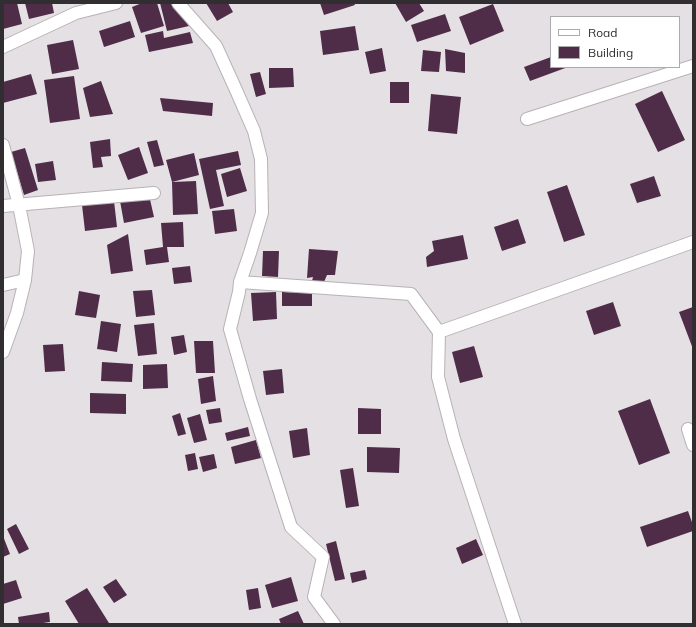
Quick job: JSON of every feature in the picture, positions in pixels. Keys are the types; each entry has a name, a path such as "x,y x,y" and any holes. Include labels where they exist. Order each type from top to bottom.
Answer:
{"street":[{"path":"3,47 76,13 116,3"},
{"path":"178,3 216,46 254,130 262,159 262,213 240,282 230,330 250,399 291,527 322,557 314,597 334,624"},
{"path":"528,119 693,66"},
{"path":"3,145 19,205 28,251 25,280 17,313 3,352"},
{"path":"3,206 154,193"},
{"path":"439,332 693,242"},
{"path":"3,285 25,280"},
{"path":"240,282 412,294 439,332 438,377 454,439 515,624"},
{"path":"688,429 693,446"}],"building":[{"path":"3,3 17,3 22,24 3,29"},
{"path":"25,3 52,3 54,13 29,19"},
{"path":"142,3 157,3 164,26 141,33 132,7"},
{"path":"160,3 172,3 189,26 167,31"},
{"path":"206,3 228,3 233,12 217,21"},
{"path":"320,3 354,3 355,5 324,15"},
{"path":"395,3 419,3 424,11 406,22"},
{"path":"493,4 504,31 470,45 459,17"},
{"path":"445,14 451,31 417,42 411,25"},
{"path":"130,21 135,37 104,47 99,31"},
{"path":"355,26 359,50 323,55 320,31"},
{"path":"163,31 164,38 190,32 193,43 149,52 145,35"},
{"path":"73,40 79,69 52,74 47,45"},
{"path":"382,48 386,71 370,74 365,52"},
{"path":"445,49 465,53 465,73 446,71"},
{"path":"423,50 441,52 439,72 421,71"},
{"path":"550,57 550,68 565,68 530,81 524,67"},
{"path":"269,68 293,68 294,87 269,88"},
{"path":"260,72 266,94 256,97 250,74"},
{"path":"31,74 37,94 3,103 3,82"},
{"path":"74,76 80,119 50,123 44,80"},
{"path":"101,81 113,114 90,117 83,88"},
{"path":"390,82 409,82 409,103 390,103"},
{"path":"662,91 685,140 658,152 635,104"},
{"path":"431,94 461,97 457,134 428,131"},
{"path":"160,98 213,103 212,116 163,111"},
{"path":"110,139 111,156 101,157 103,167 93,168 90,142"},
{"path":"157,140 164,165 154,167 147,142"},
{"path":"139,147 148,173 128,180 118,155"},
{"path":"25,148 38,190 24,195 11,152"},
{"path":"238,151 241,165 216,170 224,206 210,209 199,159"},
{"path":"194,153 199,175 172,182 166,160"},
{"path":"53,161 56,180 38,182 35,164"},
{"path":"240,168 247,191 227,197 221,174"},
{"path":"654,176 661,196 637,203 630,184"},
{"path":"196,181 198,214 173,215 172,182"},
{"path":"567,185 585,235 564,242 547,192"},
{"path":"149,195 154,217 124,223 120,201"},
{"path":"114,201 117,227 85,231 82,205"},
{"path":"234,209 237,231 215,234 212,211"},
{"path":"518,219 526,243 502,251 494,227"},
{"path":"183,222 184,247 167,247 169,262 146,265 144,250 163,247 161,223"},
{"path":"128,234 133,271 111,274 107,245"},
{"path":"463,235 468,259 427,267 426,257 434,251 432,241"},
{"path":"309,249 338,251 335,275 327,275 324,282 312,281 313,277 307,278"},
{"path":"263,251 279,251 278,277 262,276"},
{"path":"190,266 192,282 174,284 172,268"},
{"path":"152,290 155,315 136,317 133,291"},
{"path":"79,291 100,295 96,318 75,315"},
{"path":"276,292 277,319 253,321 251,293"},
{"path":"282,292 312,293 312,306 282,306"},
{"path":"613,302 621,326 594,335 586,311"},
{"path":"693,307 693,349 679,312"},
{"path":"101,321 121,324 117,352 97,349"},
{"path":"154,323 157,354 138,356 134,325"},
{"path":"184,335 187,352 174,355 171,337"},
{"path":"194,341 213,341 215,373 196,373"},
{"path":"63,344 65,371 45,372 43,345"},
{"path":"474,346 483,377 460,383 452,352"},
{"path":"102,362 133,364 132,382 101,381"},
{"path":"167,364 168,388 143,389 143,365"},
{"path":"282,369 284,393 266,395 263,371"},
{"path":"213,376 216,401 201,404 198,379"},
{"path":"90,393 126,394 126,414 90,413"},
{"path":"650,399 670,453 639,465 618,411"},
{"path":"220,408 222,422 209,424 206,410"},
{"path":"358,408 381,409 381,434 358,434"},
{"path":"180,413 186,434 178,436 172,416"},
{"path":"200,414 207,440 194,443 187,418"},
{"path":"248,427 250,436 227,441 225,433"},
{"path":"307,428 310,455 293,458 289,431"},
{"path":"256,440 261,458 235,464 231,447"},
{"path":"367,447 400,448 399,473 367,472"},
{"path":"195,453 198,469 188,471 185,455"},
{"path":"214,454 217,468 203,472 199,457"},
{"path":"353,468 359,506 346,508 340,470"},
{"path":"688,511 693,525 693,531 647,547 640,527"},
{"path":"16,524 29,549 19,554 7,529"},
{"path":"3,536 10,554 3,557"},
{"path":"476,539 483,555 462,564 456,548"},
{"path":"336,541 345,579 335,581 326,544"},
{"path":"365,570 367,579 352,583 350,573"},
{"path":"291,577 298,601 272,608 265,585"},
{"path":"116,579 127,595 114,603 103,587"},
{"path":"16,580 22,598 3,604 3,584"},
{"path":"87,588 109,623 79,624 65,601"},
{"path":"258,588 261,608 249,610 246,590"},
{"path":"298,611 304,624 281,624 279,619"},
{"path":"49,612 50,622 19,624 18,617"}]}
